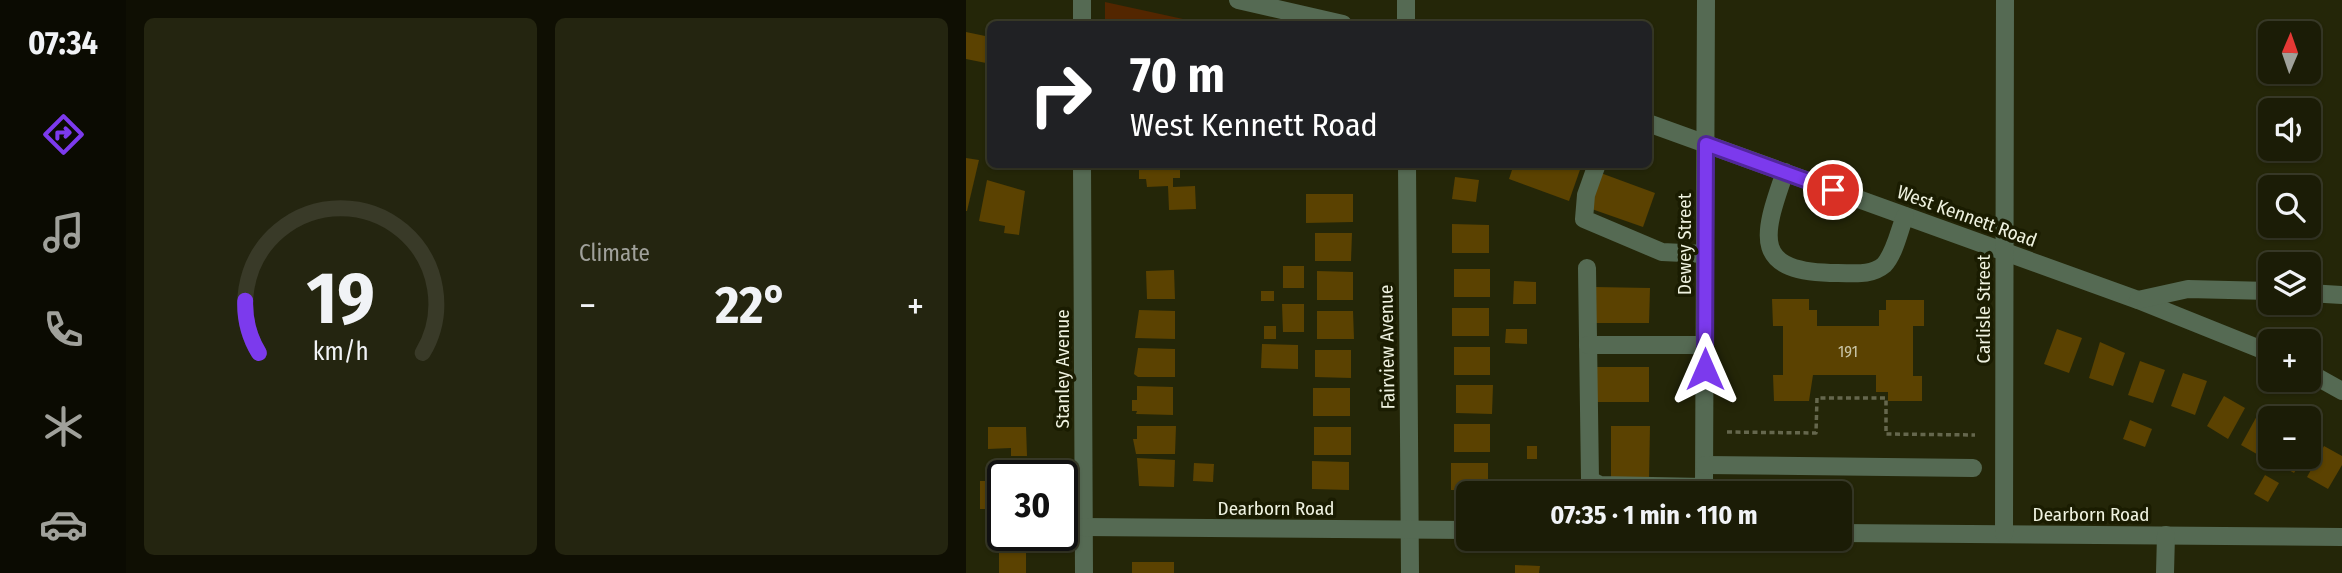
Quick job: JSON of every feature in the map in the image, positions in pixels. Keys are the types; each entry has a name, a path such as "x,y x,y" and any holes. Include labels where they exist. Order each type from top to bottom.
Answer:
{"street":[{"path":"1082,0 1082,21"},
{"path":"1238,0 1330,21"},
{"path":"1406,0 1406,21"},
{"name":"Dewey Street","path":"1588,345 1590,480 1600,485 1704,487 1706,0"},
{"name":"Carlisle Street","path":"2004,534 2005,0"},
{"name":"West Kennett Road","path":"1652,124 2138,300 2258,348"},
{"name":"Stanley Avenue","path":"1083,168 1084,573"},
{"name":"Fairview Avenue","path":"1407,168 1410,573"},
{"path":"1596,168 1586,195 1584,219 1662,253 1705,254"},
{"path":"1785,172 1770,217 1768,234 1775,254 1795,271 1872,272 1887,260 1905,216"},
{"path":"1587,268 1588,345 1705,345"},
{"path":"2138,300 2188,289 2258,291"},
{"path":"2321,294 2342,295"},
{"path":"2321,379 2342,391"},
{"path":"1705,465 1973,468"},
{"name":"Dearborn Road","path":"1083,527 1456,530"},
{"name":"Dearborn Road","path":"1852,533 2342,537"},
{"path":"2165,573 2166,535"}],"path":[{"path":"1727,432 1816,433 1817,398 1886,398 1886,434 1975,435"}],"shaded area":[{"path":"1105,2 1192,21 1105,21"}],"building":[{"path":"966,32 987,36 986,63 966,59"},
{"path":"966,158 979,160 967,211 966,211"},
{"path":"1139,168 1180,168 1180,178 1173,178 1173,187 1195,186 1196,209 1169,210 1168,186 1147,187 1146,179 1139,179"},
{"path":"1513,168 1581,168 1569,201 1509,179"},
{"path":"1598,172 1655,193 1643,227 1586,207"},
{"path":"1455,177 1479,180 1476,202 1452,199"},
{"path":"987,180 1025,191 1019,235 1004,233 1005,226 979,221"},
{"path":"1306,194 1353,194 1353,222 1306,223"},
{"path":"1452,224 1489,225 1489,253 1452,253"},
{"path":"1315,233 1352,233 1351,261 1315,261"},
{"path":"1283,266 1304,266 1304,288 1283,288"},
{"path":"1454,269 1490,269 1490,297 1454,297"},
{"path":"1174,270 1175,299 1147,299 1146,271"},
{"path":"1317,271 1353,272 1353,300 1317,300"},
{"path":"1514,281 1536,282 1536,304 1513,304"},
{"path":"1595,287 1650,288 1649,323 1595,323"},
{"path":"1261,291 1274,291 1274,301 1261,301"},
{"path":"1772,299 1809,299 1809,310 1817,310 1817,326 1879,326 1879,310 1886,310 1886,300 1924,300 1924,326 1913,326 1913,376 1922,376 1922,401 1888,401 1888,392 1876,392 1876,375 1813,375 1809,401 1774,401 1773,375 1783,375 1783,326 1773,326"},
{"path":"1282,304 1304,304 1304,332 1283,332"},
{"path":"1452,308 1489,308 1489,336 1452,336"},
{"path":"1139,310 1175,311 1175,339 1135,338"},
{"path":"1317,311 1353,311 1354,339 1317,339"},
{"path":"1264,326 1276,326 1276,339 1264,339"},
{"path":"1506,329 1527,329 1527,344 1505,343"},
{"path":"2057,329 2082,338 2069,373 2044,364"},
{"path":"2100,342 2125,353 2113,386 2089,378"},
{"path":"1262,344 1298,345 1298,369 1261,368"},
{"path":"1454,347 1490,347 1490,375 1454,375"},
{"path":"1138,348 1175,349 1175,377 1138,377 1134,374"},
{"path":"1315,350 1351,350 1351,378 1315,377"},
{"path":"2140,361 2165,370 2153,403 2128,395"},
{"path":"1594,367 1649,367 1649,402 1594,402"},
{"path":"2183,373 2207,381 2195,415 2171,406"},
{"path":"1456,385 1493,385 1492,414 1456,413"},
{"path":"1137,386 1173,387 1173,415 1136,414 1137,411 1132,411 1132,400 1137,400"},
{"path":"1313,388 1350,388 1350,416 1313,416"},
{"path":"2224,396 2245,408 2228,439 2207,426"},
{"path":"2258,414 2258,455 2241,445"},
{"path":"2130,420 2152,429 2145,447 2123,439"},
{"path":"1454,424 1490,424 1490,452 1454,452"},
{"path":"1137,426 1176,426 1175,454 1136,454 1133,439 1137,439"},
{"path":"1611,426 1650,426 1649,479 1611,479"},
{"path":"988,427 1026,427 1027,456 1011,456 1011,448 988,449"},
{"path":"1314,427 1351,427 1351,455 1314,455"},
{"path":"1527,446 1537,446 1537,459 1527,459"},
{"path":"2324,446 2342,456 2342,465 2328,489 2307,477 2311,469 2321,469 2321,451"},
{"path":"1137,458 1175,460 1174,487 1139,486"},
{"path":"1312,461 1349,462 1349,490 1312,489"},
{"path":"1194,463 1214,464 1213,482 1193,481"},
{"path":"1451,463 1488,463 1488,481 1456,481 1456,490 1451,490"},
{"path":"2265,475 2279,483 2268,502 2254,494"},
{"path":"980,481 987,481 987,509 980,509"},
{"path":"999,551 1026,551 1026,573 999,573"},
{"path":"1132,562 1174,562 1174,573 1132,573"},
{"path":"1515,565 1540,566 1539,573 1515,573"}],"route":[{"path":"1705,369 1706,144 1833,190"}]}
